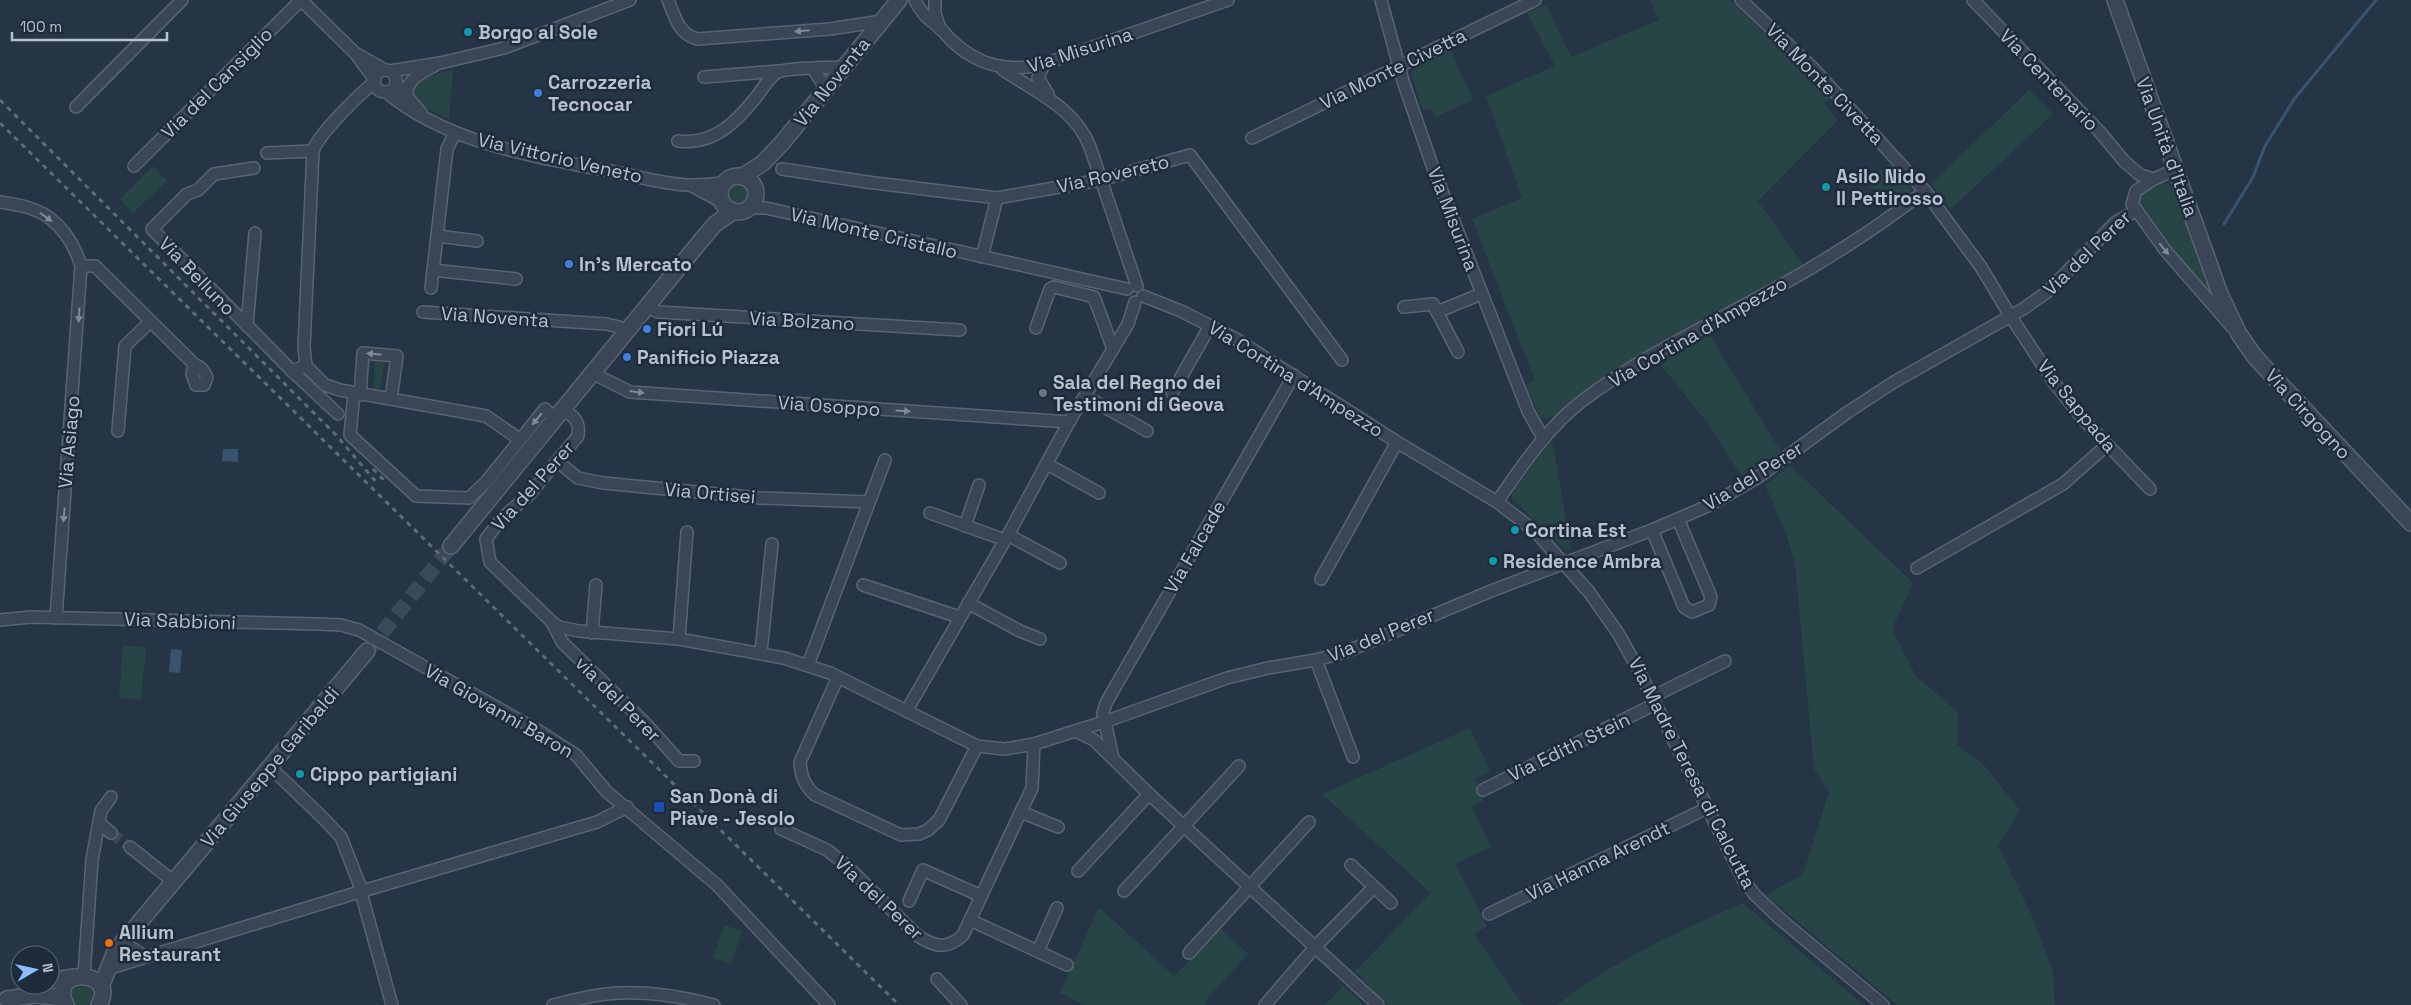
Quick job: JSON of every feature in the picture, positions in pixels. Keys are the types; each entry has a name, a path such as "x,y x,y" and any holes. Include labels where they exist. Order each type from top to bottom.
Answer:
{"street":[{"path":"76,106 182,0"},
{"name":"Via Vittorio Veneto","path":"301,0 355,53 379,86 402,106 455,133 513,152 692,186 724,183"},
{"name":"Via del Cansiglio","path":"134,166 301,0"},
{"path":"379,86 379,72 440,63 526,41 630,0"},
{"path":"668,0 682,30 688,36 697,39 850,26 882,21"},
{"name":"Via Noventa","path":"741,177 763,164 899,0"},
{"name":"Via Misurina","path":"915,0 919,10 926,19 966,52 1000,68 1019,70 1044,64 1228,0"},
{"path":"936,0 935,13 940,29"},
{"name":"Via Misurina","path":"1381,0 1400,67 1433,168 1528,411 1543,438"},
{"name":"Via Monte Civetta","path":"1252,138 1535,0"},
{"name":"Via Monte Civetta","path":"1741,0 1811,66 1925,191 1981,267 2011,317"},
{"name":"Via Centenario","path":"1972,0 2099,132 2124,161 2140,174 2154,179"},
{"name":"Via Unità d'Italia","path":"2115,0 2174,170 2220,294"},
{"path":"850,26 868,38"},
{"name":"Via Vittorio Veneto","path":"355,53 388,70 395,76 396,83 430,121"},
{"path":"407,95 406,89 411,81 440,63"},
{"path":"1044,64 1038,78 1057,105"},
{"name":"Via Noventa","path":"704,77 844,67"},
{"path":"907,710 959,617 1007,538 1069,422 1128,324 1135,293 1090,147 1081,128 1057,105 1033,87 1000,68"},
{"name":"Via Noventa","path":"812,69 826,89"},
{"path":"678,141 698,140 728,128 743,114 778,71"},
{"path":"396,83 392,89 379,86 356,101 316,142 313,151 304,347 306,366 326,385 357,394 486,416 519,439"},
{"path":"431,288 448,149 455,133"},
{"path":"267,153 313,151"},
{"name":"Via Rovereto","path":"782,169 997,198 1100,180 1190,155 1342,360"},
{"name":"Via Centenario","path":"2124,161 2136,191"},
{"name":"Via Noventa","path":"756,200 763,164"},
{"name":"Via Belluno","path":"254,168 214,174 198,190 187,194 152,229 292,371 338,414"},
{"path":"2174,170 2154,179 2136,191 2133,208 2204,298 2239,334"},
{"path":"741,177 756,200 743,211 727,206 721,192 724,183 732,178 741,177"},
{"name":"Via Vittorio Veneto","path":"692,186 727,206"},
{"name":"Via Cortina d'Ampezzo","path":"1496,502 1543,438 1581,401 1664,347 1758,298 1807,269 1862,235 1925,191"},
{"name":"Via Monte Cristallo","path":"982,258 997,198"},
{"name":"Via Monte Cristallo","path":"756,200 982,258 1135,293"},
{"name":"Via Asiago","path":"0,202 35,210 49,218 64,231 73,246 81,266 56,618"},
{"path":"451,546 715,224 727,206"},
{"name":"Via del Perer","path":"560,414 577,420 579,426 578,436 529,495 495,526 486,539 490,562 552,622 569,630 679,639 761,652 808,665 907,710 977,746 1005,749 1034,744 1107,721 1233,676 1316,660 1348,651 1482,594 1652,530 1730,495 1894,382 2011,317 2047,292 2116,222 2133,208"},
{"name":"Via Belluno","path":"247,326 255,233"},
{"path":"438,236 477,241"},
{"path":"81,266 95,266 194,364"},
{"path":"433,270 516,279"},
{"path":"1036,328 1050,289 1054,287 1094,297 1113,348"},
{"name":"Via Cortina d'Ampezzo","path":"1135,293 1236,339 1294,374 1397,442 1496,502 1535,531 1564,563"},
{"name":"Via Misurina","path":"1437,312 1481,294"},
{"name":"Via Cirgogno","path":"2220,294 2239,334 2255,357 2411,523"},
{"path":"1404,307 1433,304 1458,352"},
{"name":"Via Bolzano","path":"646,306 658,312 960,330"},
{"name":"Via Noventa","path":"423,312 606,324 618,327 626,332"},
{"name":"Via Sappada","path":"2011,317 2055,384 2107,445 2150,489"},
{"path":"118,431 125,346 150,322"},
{"name":"Via Cortina d'Ampezzo","path":"1172,393 1210,326"},
{"path":"391,399 397,356 363,353 350,434 416,496 470,498 486,482 545,409 560,414"},
{"path":"292,371 306,366"},
{"name":"Via Osoppo","path":"592,373 630,392 1069,422"},
{"name":"Via Falcade","path":"1113,758 1108,740 1107,721 1103,713 1106,703 1294,374"},
{"path":"1085,396 1147,431"},
{"name":"Via Cortina d'Ampezzo","path":"1321,579 1397,442"},
{"path":"1917,568 2063,484 2107,445"},
{"path":"808,665 885,460"},
{"name":"Via Ortisei","path":"557,461 578,478 598,482 742,496 869,502"},
{"path":"1047,464 1098,493"},
{"path":"965,526 979,485"},
{"path":"930,514 1007,538 1060,562"},
{"path":"1652,530 1684,608 1692,612 1708,605 1711,597 1678,519"},
{"path":"679,639 687,532"},
{"path":"761,652 772,544"},
{"name":"Via Madre Teresa di Calcutta","path":"1564,563 1607,616 1635,662 1744,881 1755,895 1883,1005"},
{"path":"592,633 596,585"},
{"path":"863,585 959,617"},
{"path":"968,603 1020,631 1040,639"},
{"name":"Via Sabbioni","path":"0,620 56,618 318,624 341,625 359,630"},
{"name":"via del Perer","path":"552,622 562,642 646,724 679,761 694,761"},
{"name":"Via Giovanni Baron","path":"359,630 566,746 608,792 717,885 829,1005"},
{"name":"Via Giuseppe Garibaldi","path":"99,1005 102,995 100,987 107,969 119,948 269,766 367,651"},
{"name":"Via del Perer","path":"1316,660 1353,757"},
{"name":"Via Edith Stein","path":"1483,790 1725,662"},
{"path":"838,677 800,762 801,775 806,786 814,795 901,835 919,834 928,830 940,820 977,746"},
{"path":"1075,731 1094,740 1149,794 1378,1005"},
{"name":"Via del Perer","path":"780,829 827,850 845,864 918,936 930,944 941,947 956,942 963,935 1032,788 1034,744"},
{"path":"269,766 341,838 361,891 392,1005"},
{"path":"1124,891 1239,766"},
{"path":"1078,871 1149,794"},
{"path":"79,976 92,860 101,811 111,797"},
{"path":"107,969 361,891 597,822 627,808"},
{"name":"Via Hanna Arendt","path":"1489,914 1707,808"},
{"path":"1021,812 1058,828"},
{"path":"1189,953 1309,822"},
{"path":"99,823 112,833"},
{"path":"130,847 174,882"},
{"path":"1351,865 1391,903"},
{"name":"via del Perer","path":"909,901 922,870 981,896"},
{"path":"1265,1005 1314,947 1374,887"},
{"path":"1038,951 1057,908"},
{"path":"970,920 1067,965"},
{"path":"119,948 144,958"},
{"name":"Via Giuseppe Garibaldi","path":"79,976 119,948"},
{"path":"4,1000 36,995 64,1003 67,983 79,976"},
{"path":"60,979 79,976 92,978 100,987"},
{"path":"937,979 960,1005"},
{"path":"553,1005 604,994 653,1000 692,999 714,1005"}],"green space":[{"path":"1650,0 1730,0 1830,97 1824,104 1838,120 1758,201 1803,264 1768,287 1657,344 1567,404 1556,416 1544,419 1539,415 1526,385 1535,381 1472,219 1522,198 1486,96 1555,66 1527,13 1546,5 1571,57 1659,20"},
{"path":"1450,49 1473,100 1435,117 1431,108 1423,110 1411,74 1415,67"},
{"path":"453,69 449,119 420,106 412,93 417,81"},
{"path":"2029,90 2053,114 1951,209 1931,184"},
{"path":"1890,163 1908,182 1911,192 1911,197 1892,209 1867,183"},
{"path":"153,166 167,181 133,213 120,199"},
{"path":"2160,183 2166,183 2172,187 2212,295 2200,287 2138,207 2137,200 2142,194"},
{"path":"735,184 743,184 749,190 749,198 743,204 735,204 729,198 729,190"},
{"path":"1710,335 1781,452 1741,476 1709,425 1661,365 1666,362 1663,358"},
{"path":"375,358 385,359 380,391 374,390"},
{"path":"1552,440 1571,550 1565,549 1512,499 1512,492"},
{"path":"1790,465 1913,583 1892,629 1916,676 1958,712 1957,745 1984,765 2020,810 1998,846 2032,916 2053,972 2055,1005 1897,1005 1766,895 1803,874 1829,792 1814,769 1795,564 1787,536 1765,485"},
{"path":"123,645 146,648 141,700 119,698"},
{"path":"1470,728 1490,771 1475,779 1484,800 1472,807 1491,847 1455,864 1487,926 1474,934 1523,1005 1387,1005 1355,971 1431,893 1322,794"},
{"path":"1743,903 1864,1005 1557,1005 1599,975 1623,961 1671,936"},
{"path":"1099,907 1174,976 1220,928 1248,954 1204,1002 1206,1005 1085,1005 1060,993"},
{"path":"724,925 742,931 731,964 713,958"},
{"path":"82,983 87,984 93,990 93,1000 87,1006 82,1007 77,1006 71,1000 70,995 71,990 77,984"},
{"path":"1343,986 1364,1005 1325,1005"}],"water":[{"path":"223,449 238,449 238,462 222,461"},
{"path":"171,649 182,650 180,673 169,672"}],"waterway":[{"path":"2224,224 2253,177 2265,146 2295,98 2376,0"}],"tunnel":[{"path":"368,651 451,546"},
{"path":"111,833 130,847"}],"railway":[{"path":"0,100 336,435 377,483"},
{"path":"0,123 899,1005"},
{"path":"373,469 386,482"}],"place":[{"name":"Borgo al Sole","path":"468,32"},
{"name":"Carrozzeria Tecnocar","path":"538,93"},
{"name":"Asilo Nido Il Pettirosso","path":"1826,187"},
{"name":"In's Mercato","path":"569,264"},
{"name":"Fiori Lú","path":"647,329"},
{"name":"Panificio Piazza","path":"627,357"},
{"name":"Sala del Regno dei Testimoni di Geova","path":"1043,393"},
{"name":"Cortina Est","path":"1515,530"},
{"name":"Residence Ambra","path":"1493,561"},
{"name":"Cippo partigiani","path":"300,774"},
{"name":"San Donà di Piave - Jesolo","path":"659,807"},
{"name":"Allium Restaurant","path":"109,943"}]}
